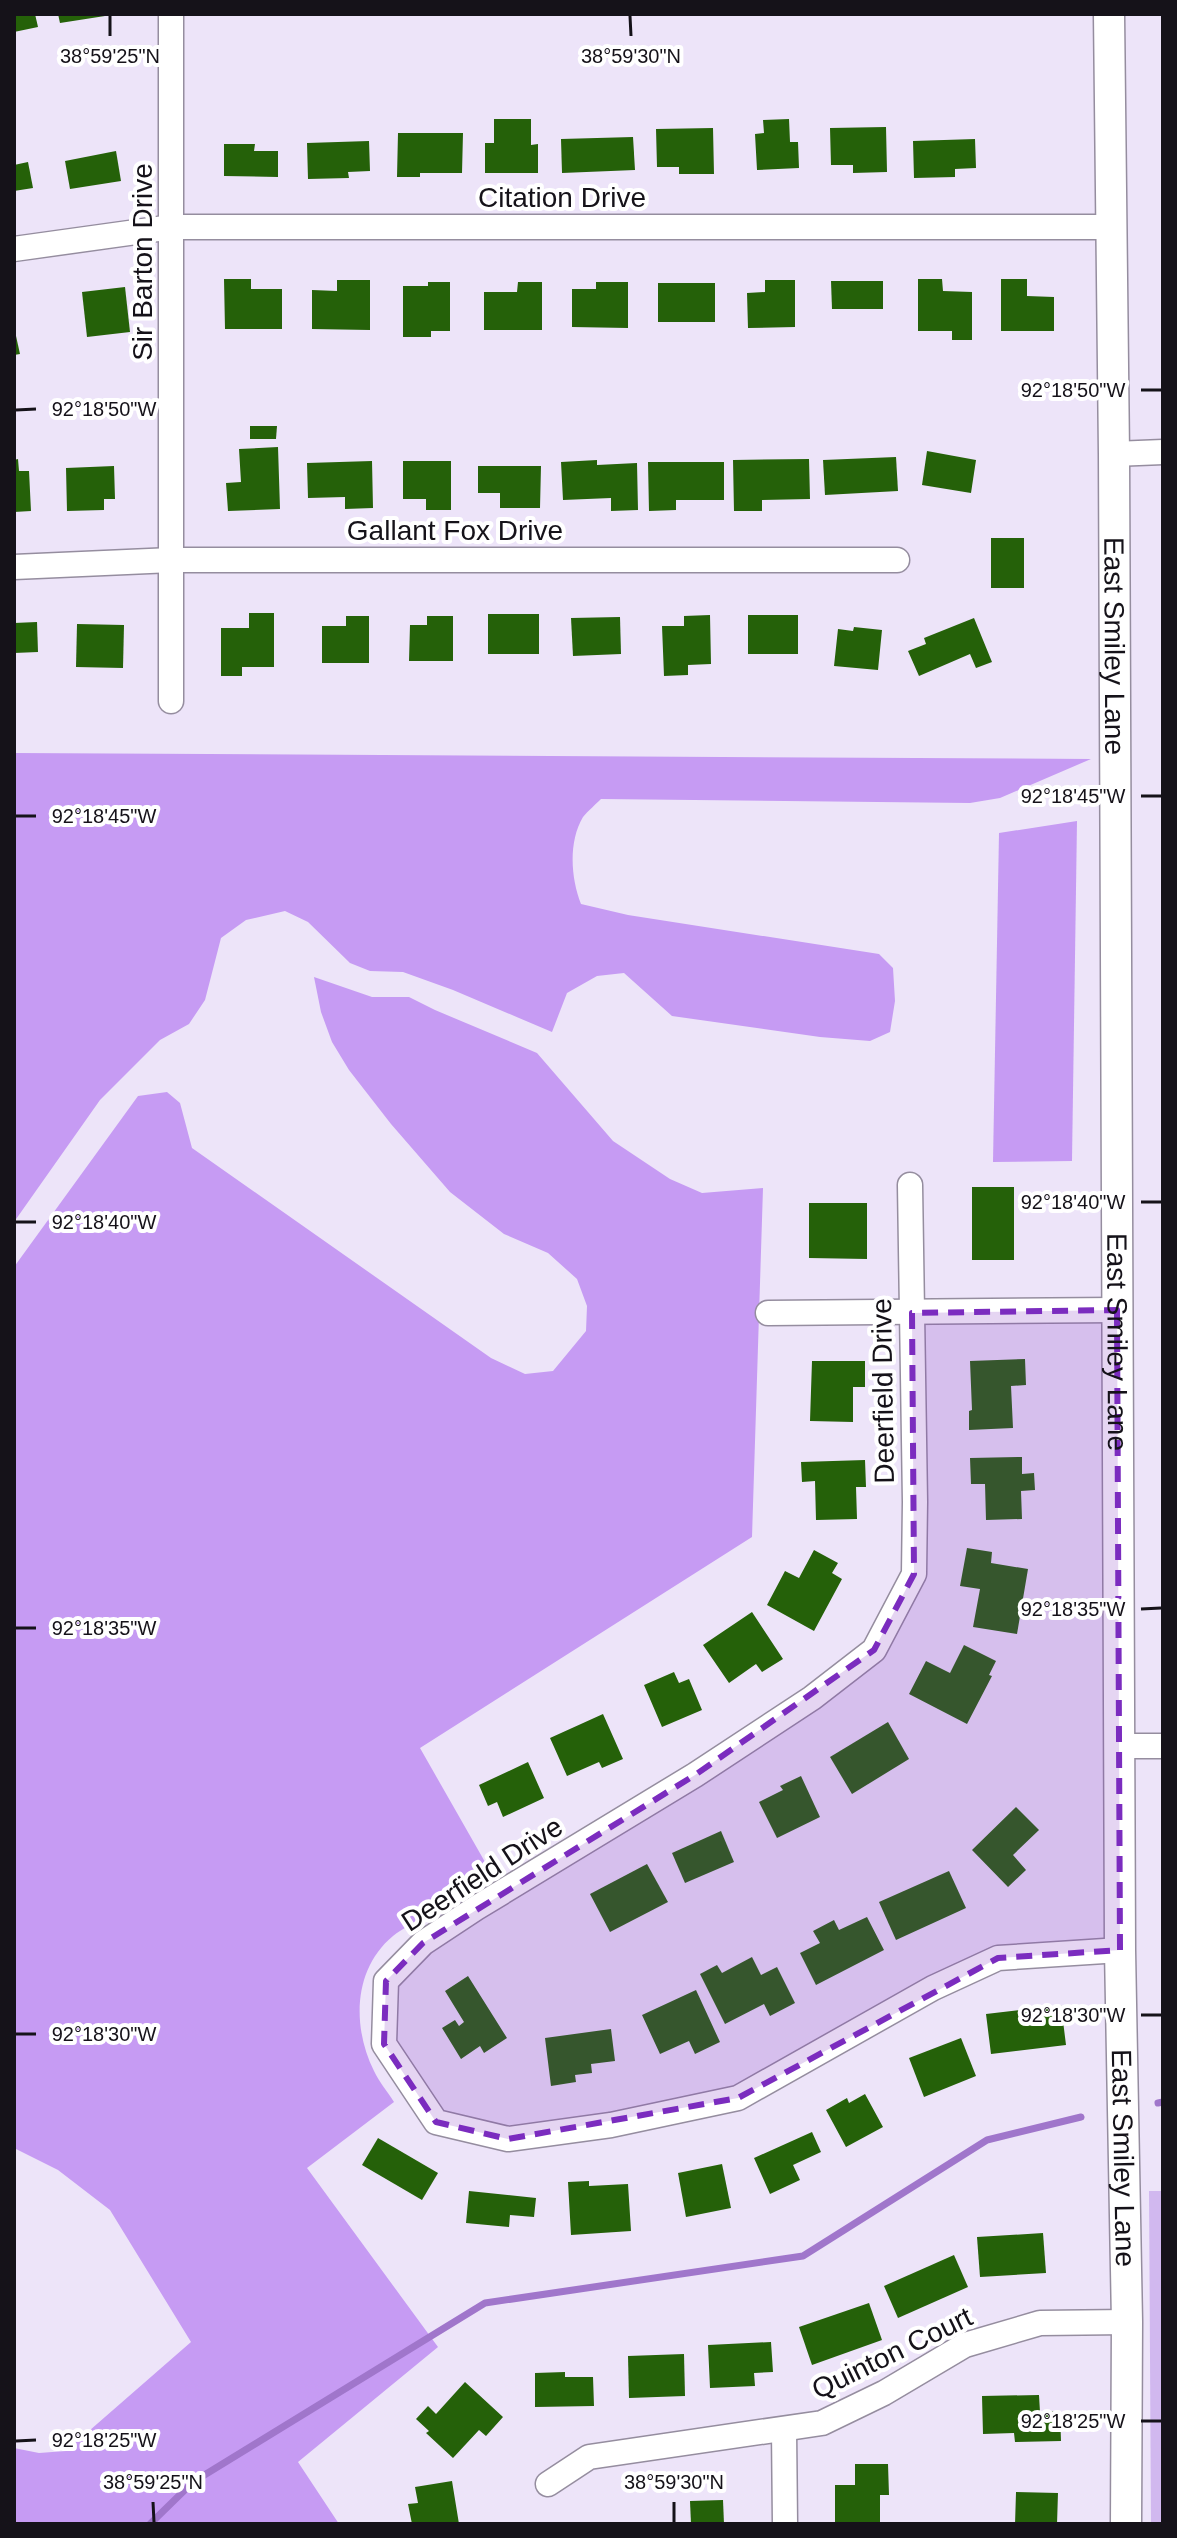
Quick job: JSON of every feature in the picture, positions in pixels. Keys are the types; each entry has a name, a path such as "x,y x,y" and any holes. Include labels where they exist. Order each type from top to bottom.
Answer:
{"street":[{"name":"Sir Barton Drive","path":"171,14 171,701"},
{"name":"East Smiley Lane","path":"1109,14 1126,2524"},
{"name":"Citation Drive","path":"14,249 172,227 1112,227"},
{"path":"1114,454 1163,452"},
{"name":"Gallant Fox Drive","path":"14,567 172,560 897,560"},
{"name":"Deerfield Drive","path":"910,1185 914,1574 874,1650 812,1698 695,1775 423,1943 386,1981 384,2044 436,2122 508,2139 611,2125 738,2098 933,1988 998,1958 1120,1950"},
{"path":"768,1313 1117,1310"},
{"path":"1120,1746 1163,1746"},
{"name":"Quinton Court","path":"548,2484 589,2457 822,2423 884,2393 965,2345 1040,2323 1127,2322"},
{"path":"784,2430 785,2524"}],"highlighted area":[{"path":"1117,1310 1120,1950 998,1958 738,2098 508,2139 436,2122 384,2044 386,1981 423,1943 695,1775 874,1650 914,1574 912,1313"}],"shaded area":[{"path":"14,753 1091,759 1000,798 970,803 601,799 583,817 573,849 575,883 581,904 628,915 879,954 893,968 895,1001 890,1032 870,1041 672,1016 624,973 597,976 567,993 552,1032 403,972 370,971 350,963 308,922 285,911 246,920 221,938 205,1000 189,1024 160,1040 100,1100 14,1222"},
{"path":"1077,821 1072,1161 993,1162 999,833"},
{"path":"314,977 372,997 409,997 537,1053 613,1141 670,1179 702,1193 763,1188 752,1537 420,1748 489,1869 425,1917 393,1936 370,1965 360,1999 362,2036 374,2071 394,2102 307,2168 438,2347 298,2462 339,2524 14,2524 14,2448 39,2453 66,2451 191,2342 110,2210 58,2170 14,2148 14,1267 138,1096 167,1092 180,1103 192,1148 491,1358 525,1374 553,1371 586,1331 587,1306 577,1279 548,1253 504,1234 450,1192 349,1070 332,1042 321,1012"},
{"path":"1149,2191 1163,2191 1163,2524 1151,2524"}],"building":[{"path":"14,14 35,14 38,27 14,32"},
{"path":"58,14 105,14 105,16 60,23"},
{"path":"494,119 531,119 531,145 538,144 538,173 485,173 485,143 494,143"},
{"path":"789,119 790,142 798,142 799,168 757,170 755,134 764,133 763,120"},
{"path":"886,127 887,172 853,173 853,165 831,165 830,128"},
{"path":"713,128 714,174 679,174 679,167 657,167 656,129"},
{"path":"398,133 463,133 462,173 420,173 420,177 397,177"},
{"path":"633,137 635,170 562,173 561,139"},
{"path":"975,139 976,168 955,169 955,177 914,178 913,141"},
{"path":"369,141 370,171 348,172 349,178 308,179 307,143"},
{"path":"224,144 255,144 254,151 278,151 278,177 224,176"},
{"path":"116,151 121,181 70,189 65,161"},
{"path":"28,162 33,188 14,191 14,165"},
{"path":"224,279 251,279 251,289 282,289 282,329 225,329"},
{"path":"918,279 942,279 943,291 972,292 972,340 952,340 952,331 918,331"},
{"path":"1001,279 1027,279 1027,296 1054,297 1054,331 1001,331"},
{"path":"337,280 370,280 370,330 312,329 312,290 337,291"},
{"path":"765,280 795,280 795,327 748,328 747,293 765,292"},
{"path":"831,281 883,281 883,309 832,309"},
{"path":"428,282 450,282 450,331 431,331 431,337 403,337 403,286 428,286"},
{"path":"518,282 542,282 542,330 484,330 484,292 517,292"},
{"path":"596,282 628,282 628,328 572,327 572,289 596,289"},
{"path":"658,283 715,283 715,322 658,322"},
{"path":"125,287 130,332 87,337 82,292"},
{"path":"14,327 20,354 14,355"},
{"path":"250,426 277,426 276,439 250,439"},
{"path":"278,447 280,509 228,511 226,483 241,482 239,449"},
{"path":"927,451 976,460 971,493 922,485"},
{"path":"896,457 898,491 825,495 823,460"},
{"path":"18,459 19,471 29,471 31,511 14,512 14,460"},
{"path":"809,459 810,499 762,500 762,511 734,511 733,460"},
{"path":"597,460 597,465 637,463 638,510 611,511 611,498 563,500 561,462"},
{"path":"372,461 373,508 345,509 345,497 308,498 307,463"},
{"path":"403,461 451,461 451,510 426,510 426,499 403,499"},
{"path":"648,462 724,462 724,500 676,500 676,510 649,511"},
{"path":"114,466 115,499 104,499 104,510 67,511 66,468"},
{"path":"478,466 541,466 540,508 500,508 500,493 478,493"},
{"path":"991,538 1024,538 1024,588 991,588"},
{"path":"249,613 274,613 274,667 242,667 242,676 221,676 221,628 249,628"},
{"path":"488,614 539,614 539,654 488,654"},
{"path":"710,615 711,664 688,665 688,675 664,676 662,626 684,626 684,616"},
{"path":"748,615 798,615 798,654 748,654"},
{"path":"346,616 369,616 369,663 322,663 322,626 346,626"},
{"path":"427,616 453,616 453,661 409,661 410,625 427,625"},
{"path":"620,617 621,654 573,656 571,618"},
{"path":"974,618 992,662 976,668 970,654 919,676 908,651 926,644 924,638"},
{"path":"37,622 38,652 14,653 14,623"},
{"path":"77,624 124,625 123,668 76,667"},
{"path":"854,627 882,630 878,670 834,666 838,629 853,631"},
{"path":"972,1187 1014,1187 1014,1260 972,1260"},
{"path":"809,1203 867,1203 867,1259 809,1258"},
{"path":"1025,1359 1026,1385 1011,1386 1013,1428 969,1430 969,1411 972,1410 970,1361"},
{"path":"812,1361 865,1361 865,1387 853,1387 853,1422 810,1421"},
{"path":"1022,1457 1022,1474 1034,1473 1035,1490 1021,1491 1022,1519 986,1520 985,1484 971,1484 970,1458"},
{"path":"865,1460 866,1487 856,1487 857,1519 816,1520 815,1481 802,1482 801,1462"},
{"path":"967,1548 992,1552 991,1563 1028,1569 1017,1634 973,1627 980,1589 960,1586"},
{"path":"814,1550 838,1563 832,1573 842,1579 814,1631 767,1605 785,1571 799,1578"},
{"path":"752,1612 783,1659 762,1672 756,1664 729,1683 703,1645"},
{"path":"964,1645 996,1661 989,1675 992,1676 967,1724 909,1694 926,1661 950,1673"},
{"path":"674,1672 679,1683 689,1679 702,1710 662,1727 644,1685"},
{"path":"603,1714 623,1759 602,1768 599,1762 567,1776 550,1738"},
{"path":"888,1722 909,1759 852,1794 830,1757"},
{"path":"528,1762 544,1798 503,1817 497,1802 488,1806 479,1785"},
{"path":"801,1776 820,1817 777,1838 759,1802 783,1790 780,1786"},
{"path":"1016,1807 1039,1830 1013,1855 1026,1870 1008,1887 972,1850"},
{"path":"721,1831 734,1862 685,1883 672,1853"},
{"path":"647,1864 668,1902 610,1932 590,1894"},
{"path":"949,1871 966,1908 896,1940 879,1902"},
{"path":"867,1917 884,1950 816,1985 800,1953 820,1943 813,1931 834,1920 839,1930"},
{"path":"752,1957 761,1975 777,1967 795,2003 770,2016 764,2004 725,2024 700,1974 717,1965 722,1973"},
{"path":"468,1976 507,2038 484,2053 480,2046 461,2059 442,2028 455,2020 459,2026 464,2022 445,1991"},
{"path":"696,1990 720,2042 695,2054 689,2041 660,2054 642,2015"},
{"path":"1061,2005 1066,2045 991,2054 986,2014"},
{"path":"611,2029 615,2061 591,2064 592,2073 575,2075 576,2082 551,2086 545,2038"},
{"path":"961,2038 976,2076 924,2097 909,2058"},
{"path":"865,2094 883,2127 846,2147 826,2110 847,2098 849,2103"},
{"path":"812,2132 821,2152 793,2165 800,2180 770,2194 754,2158"},
{"path":"378,2138 438,2173 422,2200 362,2165"},
{"path":"722,2164 731,2208 686,2217 678,2173"},
{"path":"589,2181 589,2186 628,2184 631,2231 571,2235 568,2182"},
{"path":"469,2191 536,2198 534,2217 510,2215 509,2227 466,2223"},
{"path":"1043,2233 1046,2273 980,2277 977,2237"},
{"path":"954,2255 968,2287 898,2318 884,2286"},
{"path":"869,2303 882,2340 812,2365 799,2327"},
{"path":"771,2342 773,2372 754,2373 755,2386 710,2388 708,2345"},
{"path":"684,2354 685,2396 629,2398 628,2356"},
{"path":"565,2372 565,2377 593,2377 594,2406 535,2407 535,2373"},
{"path":"465,2382 503,2417 486,2436 479,2430 453,2458 416,2419 428,2406 436,2414"},
{"path":"1039,2395 1040,2412 1060,2411 1061,2441 1015,2442 1014,2433 983,2434 982,2396"},
{"path":"855,2464 888,2464 889,2495 880,2495 880,2524 835,2524 835,2485 855,2485"},
{"path":"452,2481 459,2524 412,2524 408,2504 418,2503 415,2487"},
{"path":"1016,2492 1058,2493 1057,2524 1015,2524"},
{"path":"723,2500 724,2524 691,2524 690,2501"}],"waterway":[{"path":"1158,2103 1163,2102"},
{"path":"150,2524 193,2482 485,2303 803,2256 987,2140 1081,2117"}]}
